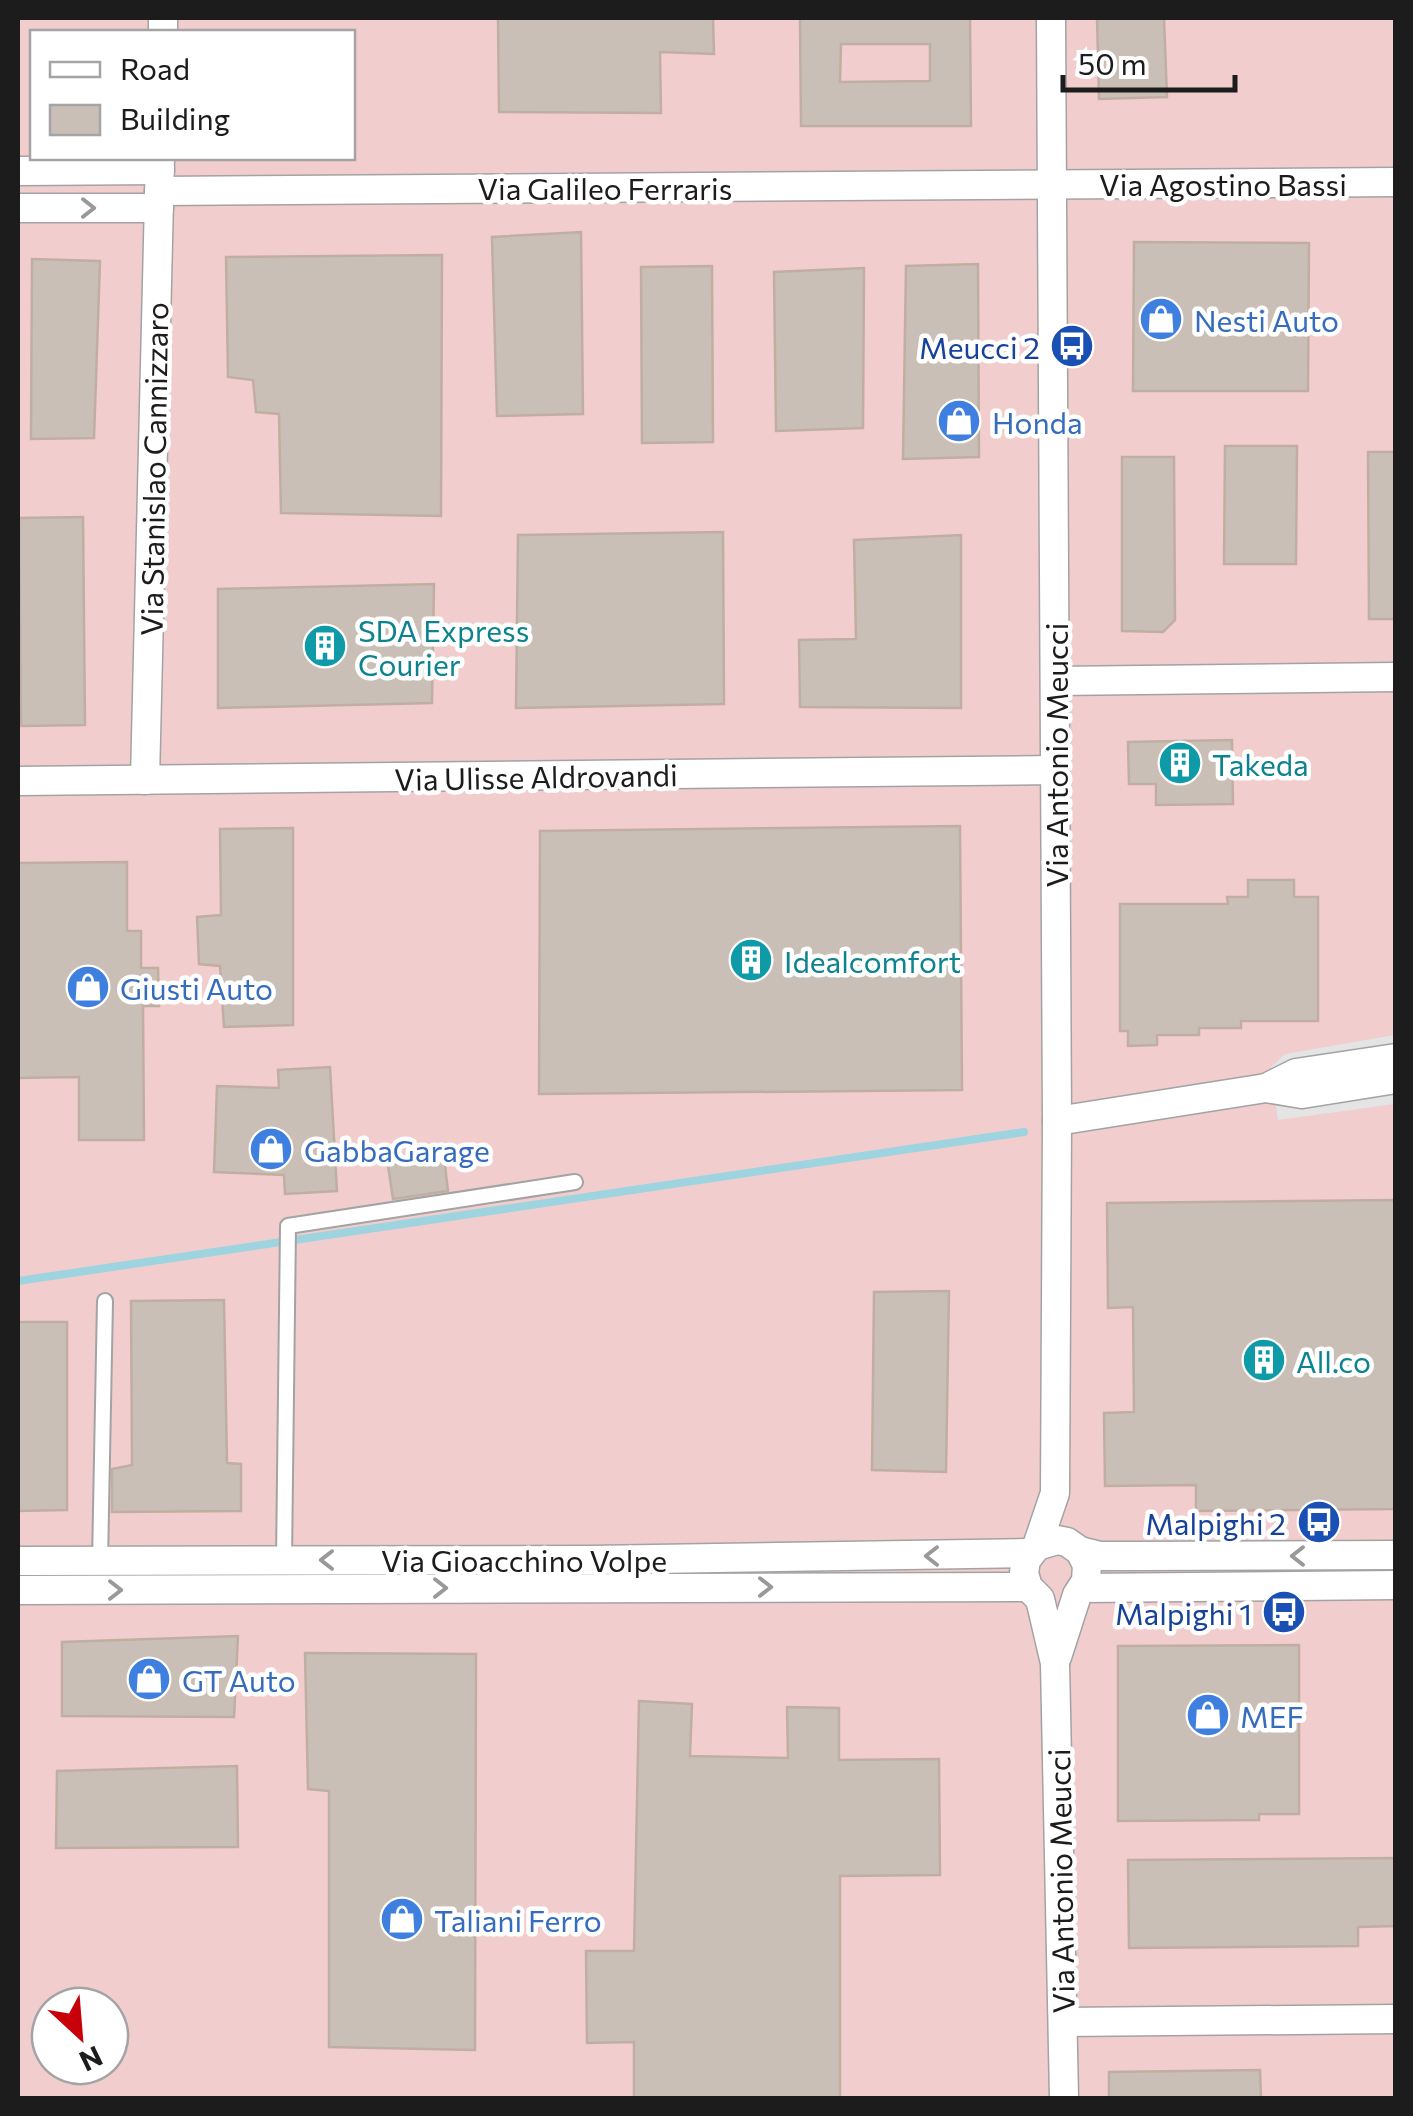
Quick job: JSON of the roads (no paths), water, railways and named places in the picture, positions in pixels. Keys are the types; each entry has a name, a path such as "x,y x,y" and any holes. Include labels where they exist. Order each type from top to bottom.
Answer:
{"street":[{"name":"Via Antonio Meucci","path":"1051,18 1055,1493 1024,1574 1056,1663 1064,2098"},
{"name":"Via Galileo Ferraris","path":"18,171 160,182 1052,184"},
{"name":"Via Galileo Ferraris","path":"18,208 160,182"},
{"name":"Via Stanislao Cannizzaro","path":"145,780 160,182"},
{"name":"Via Agostino Bassi","path":"1052,184 1396,182"},
{"path":"1054,680 1396,677"},
{"name":"Via Ulisse Aldrovandi","path":"18,781 1054,770"},
{"path":"1056,1122 1266,1088 1296,1073 1396,1058"},
{"path":"1266,1088 1302,1094 1396,1080"},
{"name":"Via Antonio Meucci","path":"1055,1493 1088,1573 1056,1663"},
{"path":"1033,1550 1056,1540 1100,1556 1396,1555"},
{"name":"Via Gioacchino Volpe","path":"18,1562 1033,1550"},
{"path":"1034,1593 1063,1602 1080,1592 1396,1584"},
{"name":"Via Gioacchino Volpe","path":"18,1590 1034,1593"},
{"path":"1064,2022 1396,2018"}],"lane":[{"path":"284,1560 288,1226 575,1182"},
{"path":"100,1562 106,1301"}],"waterway":[{"path":"18,1281 1024,1132"}],"place":[{"name":"Nesti Auto","path":"1161,319"},
{"name":"Meucci 2","path":"1072,346"},
{"name":"Honda","path":"959,421"},
{"name":"SDA Express Courier","path":"325,646"},
{"name":"Takeda","path":"1180,763"},
{"name":"Idealcomfort","path":"751,960"},
{"name":"Giusti Auto","path":"88,987"},
{"name":"GabbaGarage","path":"271,1149"},
{"name":"All.co","path":"1264,1360"},
{"name":"Malpighi 2","path":"1319,1522"},
{"name":"Malpighi 1","path":"1284,1612"},
{"name":"GT Auto","path":"149,1679"},
{"name":"MEF","path":"1208,1715"},
{"name":"Taliani Ferro","path":"402,1919"}]}
